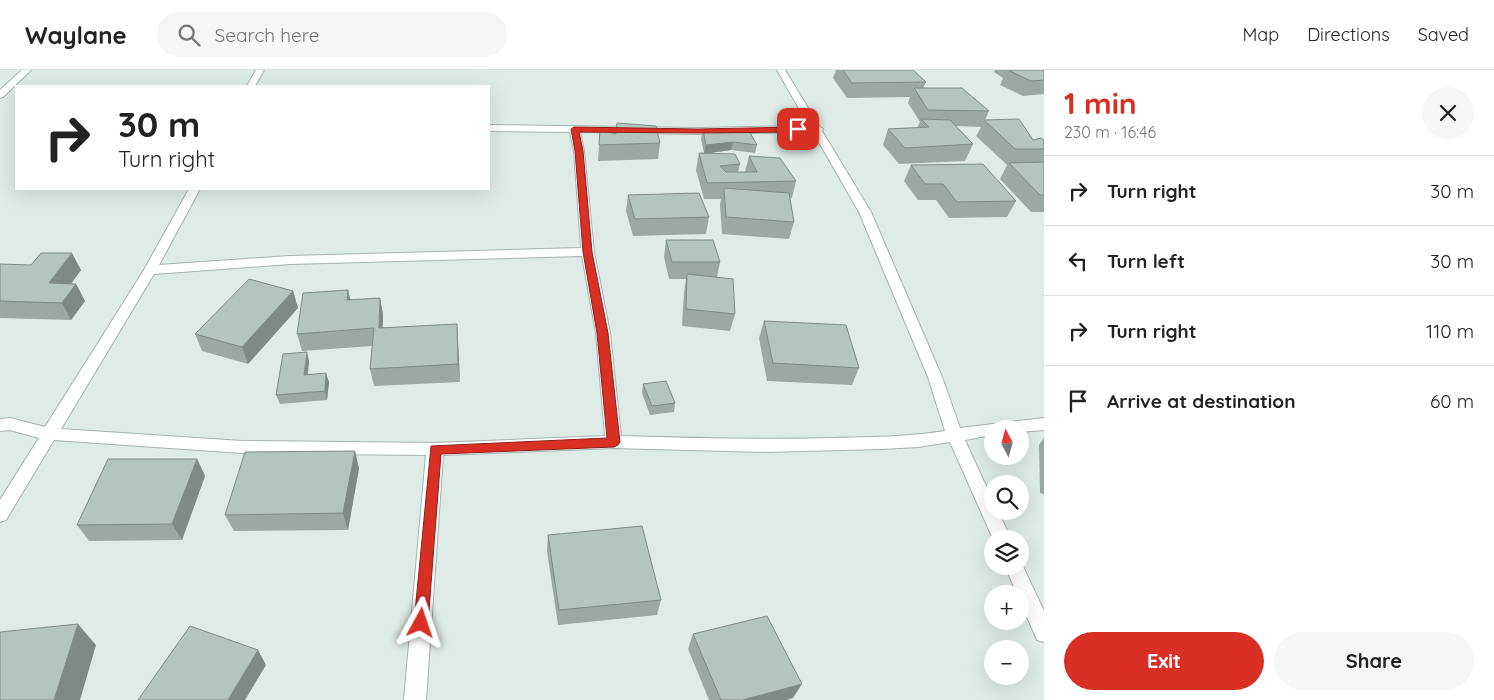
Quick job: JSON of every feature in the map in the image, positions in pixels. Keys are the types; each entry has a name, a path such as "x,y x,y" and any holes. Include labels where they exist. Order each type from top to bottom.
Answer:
{"street":[{"path":"0,95 27,70"},
{"path":"252,85 260,70"},
{"path":"781,70 818,129 865,212 935,376 954,434 998,530"},
{"path":"490,128 698,131 818,129"},
{"path":"574,129 579,151 588,252 602,333 614,442"},
{"path":"0,514 150,270 193,190"},
{"path":"150,270 290,260 588,252"},
{"path":"0,424 10,424 48,434 242,447 435,449 614,442 765,446 872,444 918,441 984,430"},
{"path":"1029,426 1044,424"},
{"path":"415,700 435,449"},
{"path":"1018,575 1044,633"}],"building":[{"path":"843,70 913,70 926,82 852,83"},
{"path":"1008,70 1044,70 1044,80 1031,81"},
{"path":"914,88 962,88 989,111 928,110"},
{"path":"921,119 950,120 973,144 905,148 888,129 929,127"},
{"path":"1019,119 1033,140 1041,138 1044,140 1044,149 1015,149 984,120"},
{"path":"617,123 656,126 660,143 599,145 600,130 616,134"},
{"path":"703,130 749,131 757,145 733,142 706,145"},
{"path":"699,153 735,154 740,164 720,166 726,172 757,172 749,156 780,158 796,181 707,183"},
{"path":"1044,162 1044,195 1040,195 1009,163"},
{"path":"983,164 1016,201 957,202 943,184 925,184 911,165"},
{"path":"724,188 789,193 794,222 726,217"},
{"path":"699,193 709,217 635,219 628,195"},
{"path":"666,240 713,240 720,262 672,262"},
{"path":"41,253 72,253 49,283 76,284 62,303 0,301 0,264 31,265"},
{"path":"687,274 733,279 735,314 686,309"},
{"path":"249,279 293,291 242,347 195,334"},
{"path":"348,290 347,300 380,298 379,328 457,324 458,364 370,369 374,328 297,334 303,293"},
{"path":"764,321 846,325 859,368 773,363"},
{"path":"307,352 304,375 326,373 325,391 276,395 283,354"},
{"path":"666,381 675,403 652,406 643,384"},
{"path":"355,451 343,513 225,515 245,452"},
{"path":"108,459 197,459 172,524 77,525"},
{"path":"642,526 661,600 559,610 548,535"},
{"path":"767,616 802,684 743,700 721,700 693,634"},
{"path":"78,624 54,700 0,700 0,632"},
{"path":"190,626 258,650 228,700 138,700"}],"route":[{"path":"421,623 435,449 614,442 602,333 588,252 579,151 574,129 698,131 798,129"}]}
